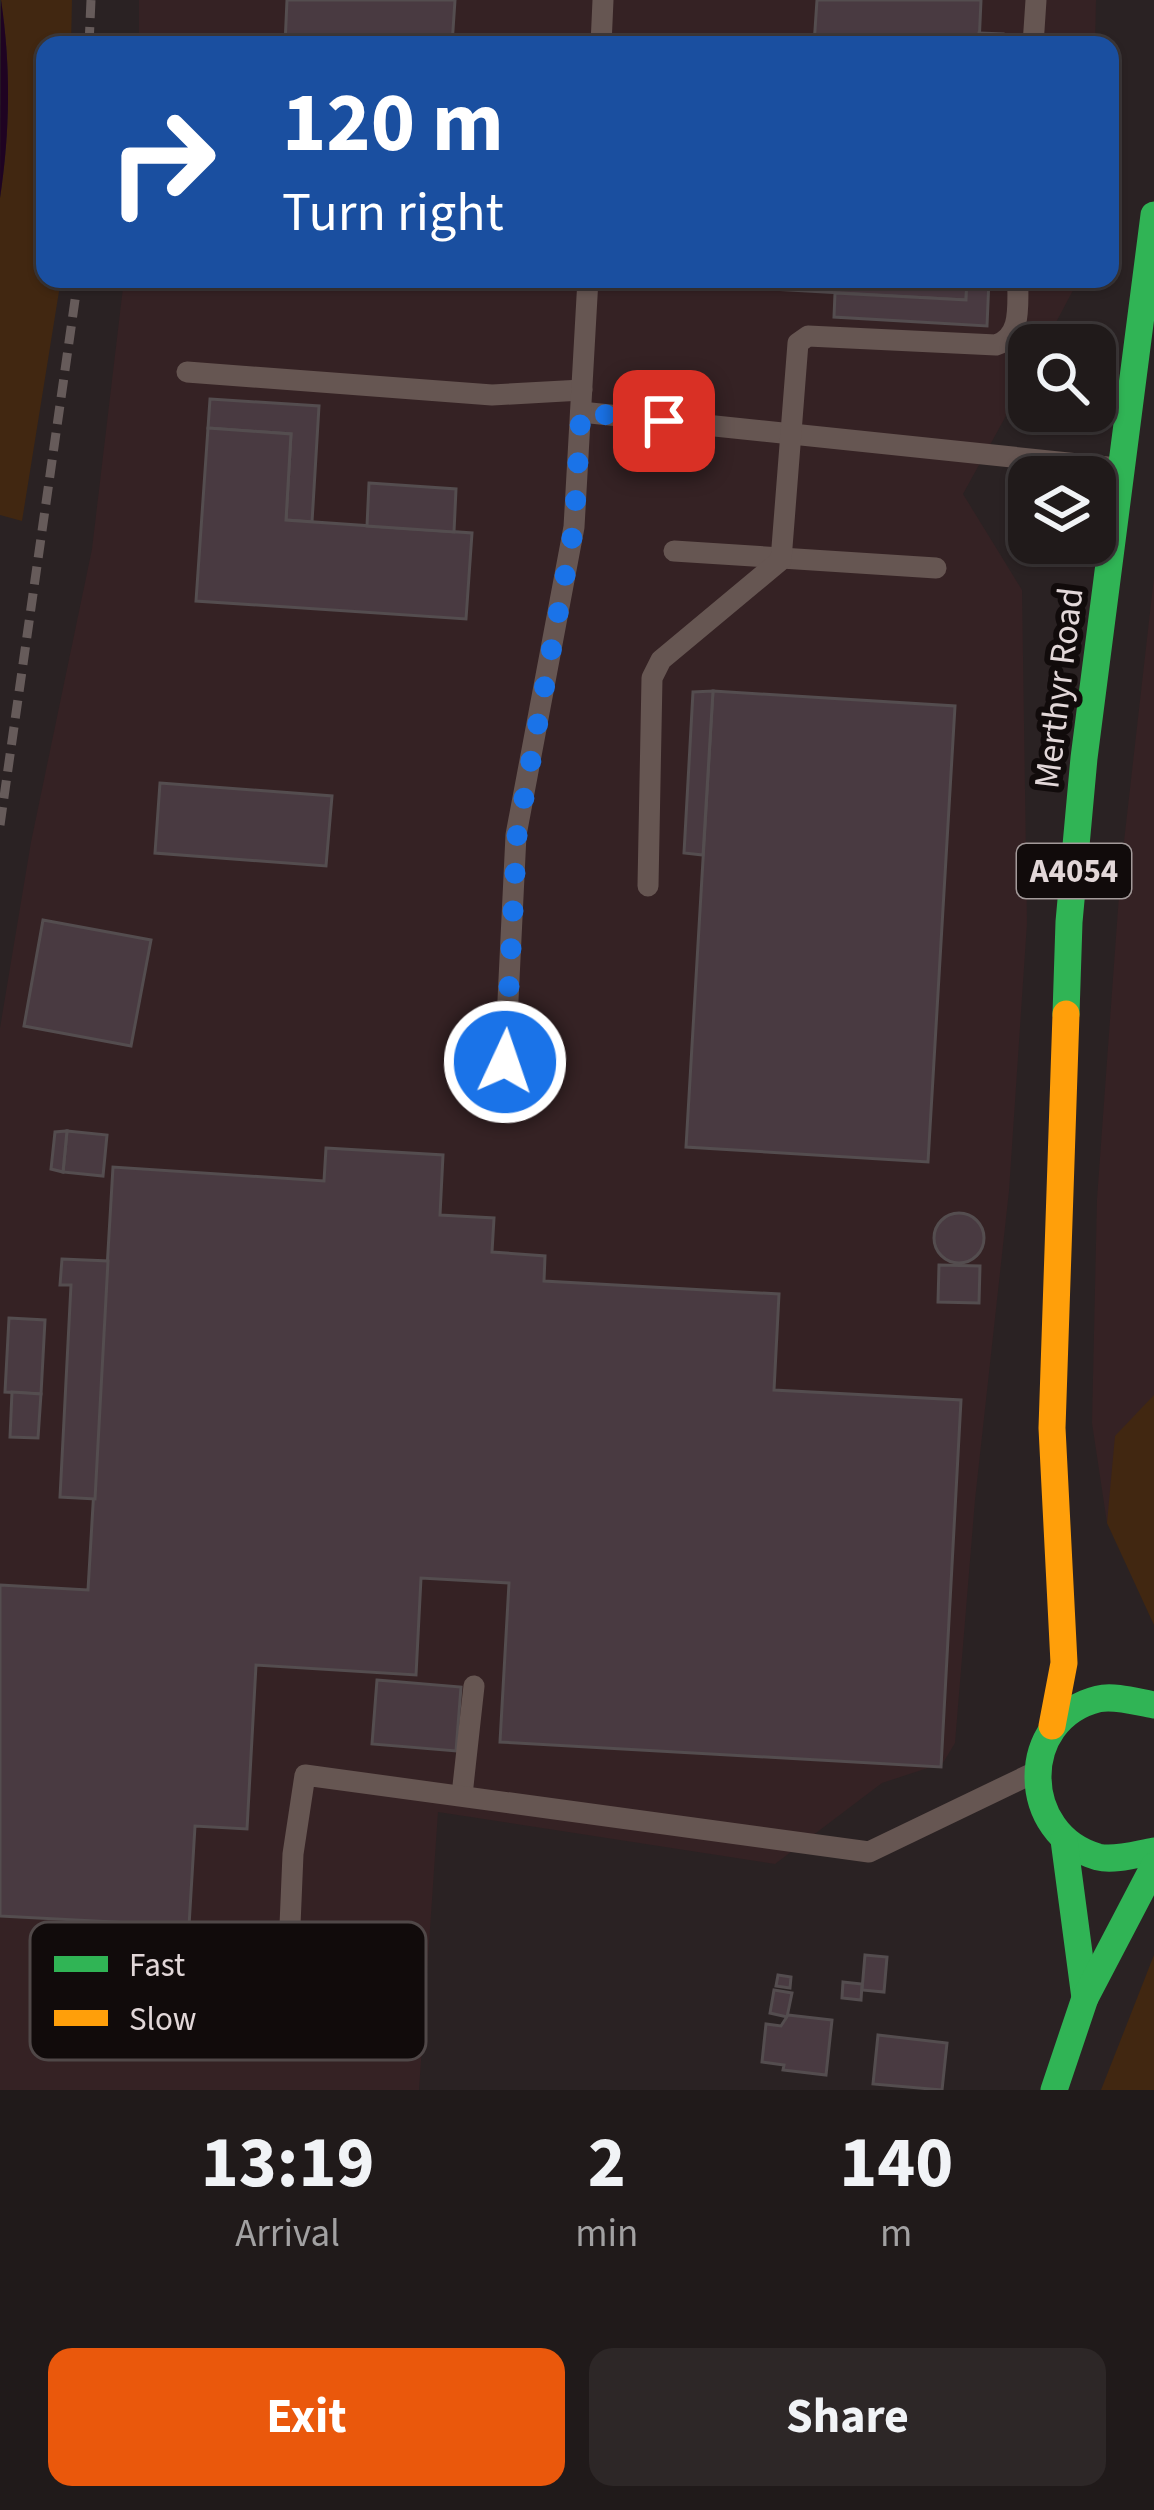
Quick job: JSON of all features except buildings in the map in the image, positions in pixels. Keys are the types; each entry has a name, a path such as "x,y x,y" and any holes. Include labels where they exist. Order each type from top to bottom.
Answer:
{"main road":[{"name":"Merthyr Road","path":"1034,1772 1041,1744 1052,1726 1064,1664 1052,1428 1069,922 1084,758 1154,215"},
{"name":"Merthyr Road","path":"1058,1532 1091,1608"},
{"path":"1123,1670 1154,1705"},
{"path":"1052,1726 1074,1707 1100,1697 1131,1696 1154,1705"},
{"path":"1034,1772 1042,1809 1064,1840 1088,1855 1106,1859 1135,1858 1154,1851"},
{"path":"1064,1840 1085,1998"},
{"path":"1054,2090 1085,1998 1154,1866"}],"lane":[{"path":"601,36 603,0"},
{"path":"1034,36 1036,0"},
{"path":"505,1062 517,836 574,527 587,288"},
{"path":"648,886 652,678 661,660 781,560 798,343 808,336 996,345 1015,332 1017,288"},
{"path":"187,372 581,401 789,434 1124,469"},
{"path":"674,551 935,568"},
{"path":"462,1796 474,1687"},
{"path":"290,1922 293,1853 305,1775 868,1852 1034,1772"}],"shaded area":[{"path":"1,0 72,0 71,36 36,36 36,288 60,288 22,521 0,515 0,198 8,99"},
{"path":"1,0 8,99 0,198"},
{"path":"139,0 1096,0 1095,36 139,36"},
{"path":"123,288 1074,288 1055,324 1008,324 1008,412 963,494 1022,590 1027,923 1009,1191 975,1500 955,1743 943,1763 882,1783 775,1864 438,1812 426,1988 426,1922 30,1922 30,2060 421,2060 419,2090 0,2090 0,1028 31,842 92,549"},
{"path":"1154,577 1154,1538 1107,1523 1092,1423 1097,1199 1121,868"},
{"path":"1154,1395 1154,1625 1107,1523 1115,1436"},
{"path":"1154,1955 1154,2090 1101,2090"}],"railway":[{"path":"89,36 91,0"},
{"path":"0,825 77,288"}],"traffic: fast":[{"path":"1066,1014 1084,758 1154,215"},
{"path":"1154,1705 1104,1698 1072,1711 1053,1729 1042,1752 1038,1777 1042,1803 1053,1826 1072,1845 1104,1858 1154,1851"},
{"path":"1064,1840 1085,1998"},
{"path":"1054,2090 1085,1998 1154,1866"}],"traffic: slow":[{"path":"1052,1726 1064,1663 1052,1428 1066,1014"}],"route":[{"path":"505,1062 517,836 574,527 581,412 664,421"}]}
